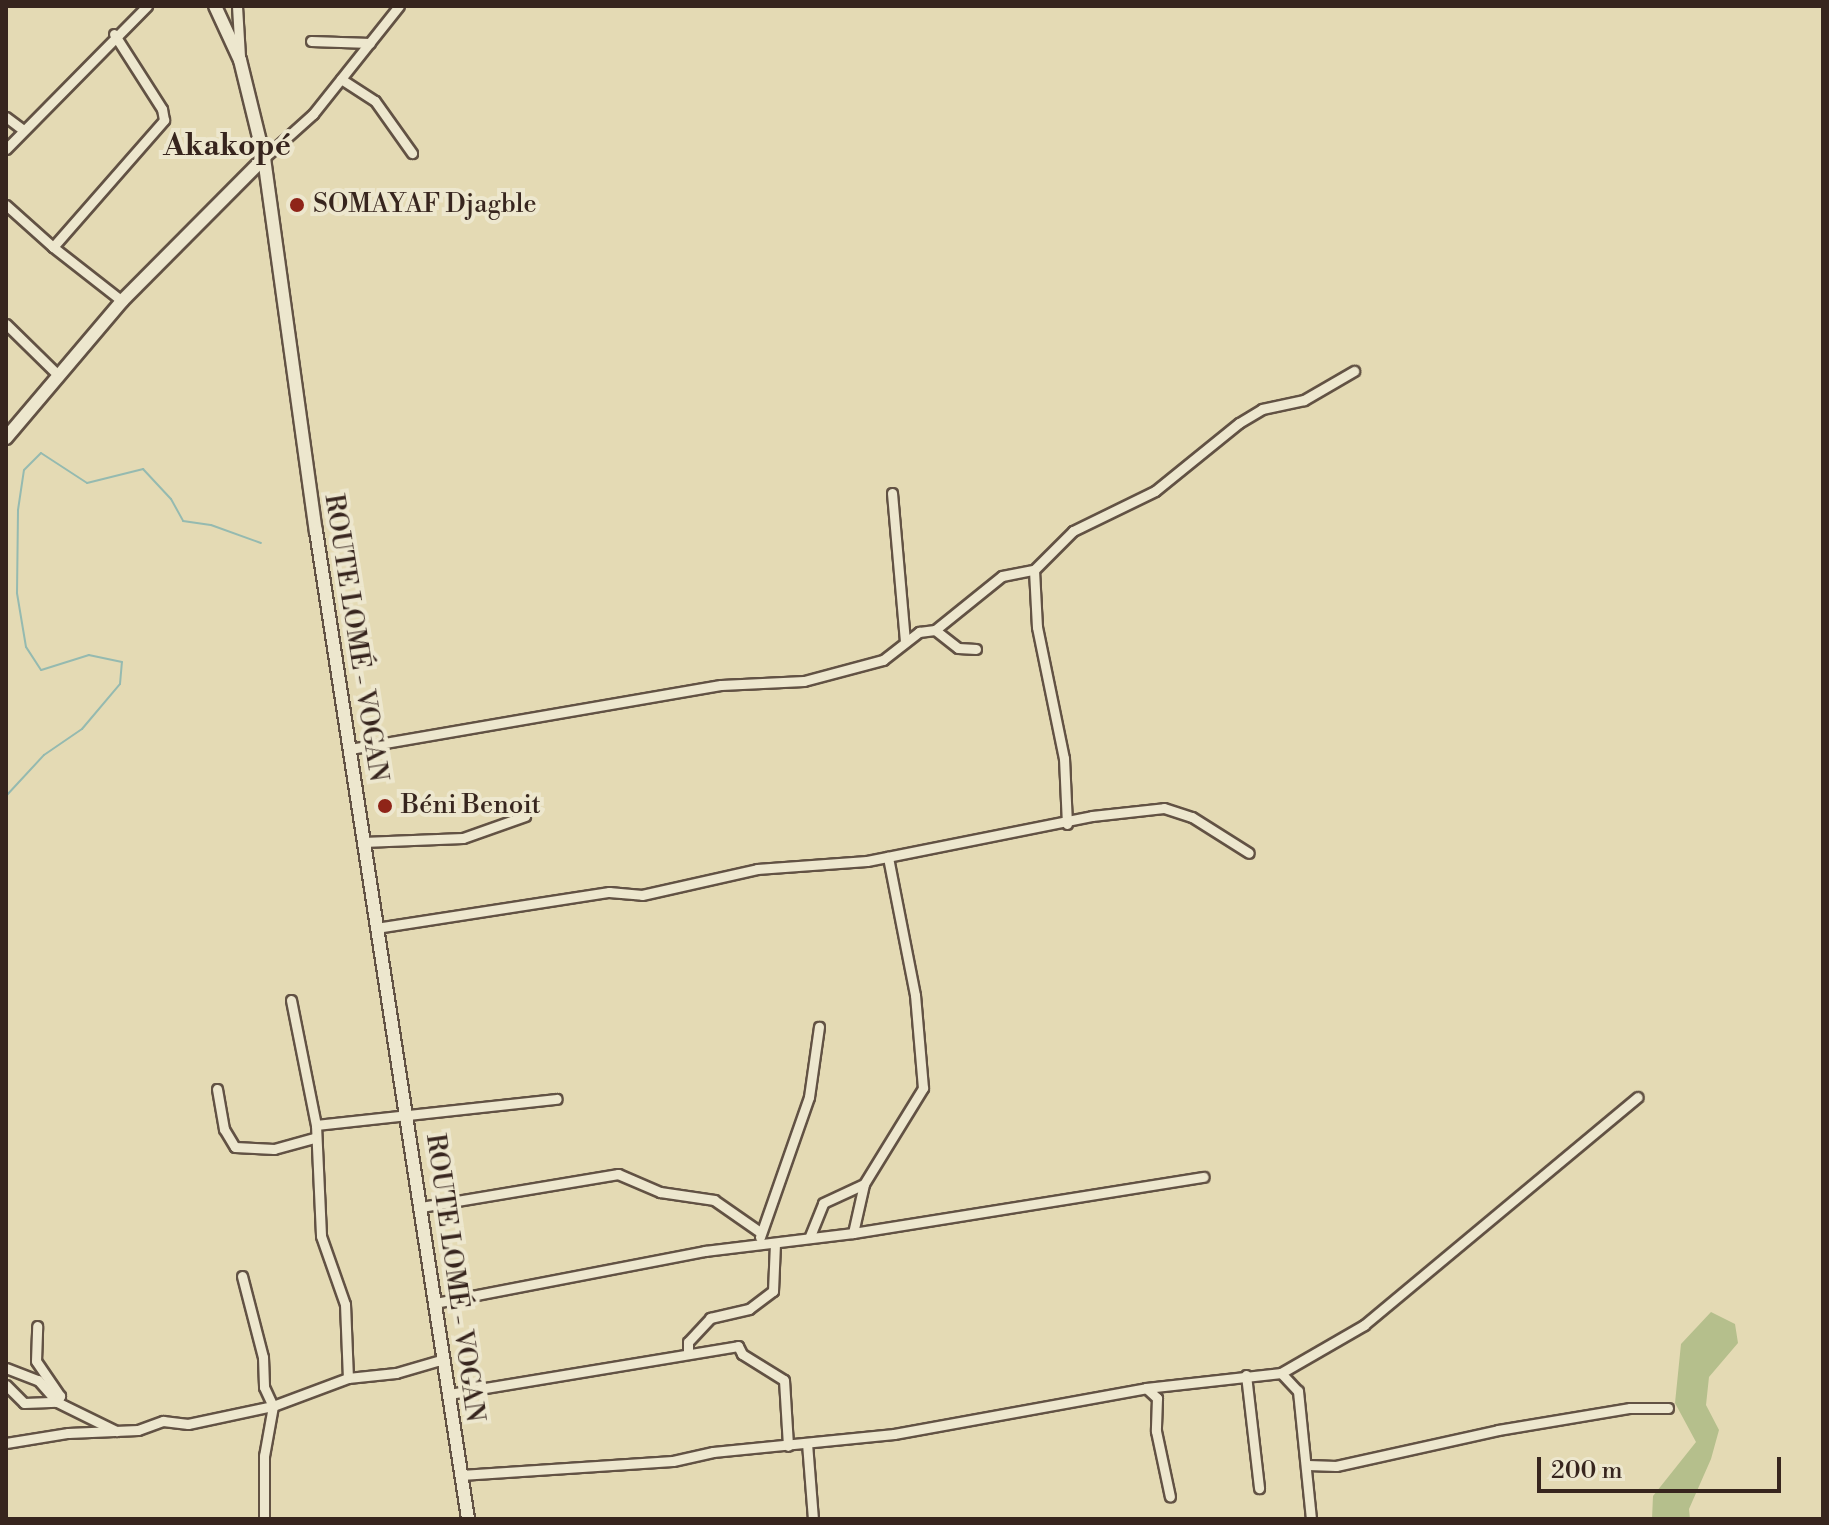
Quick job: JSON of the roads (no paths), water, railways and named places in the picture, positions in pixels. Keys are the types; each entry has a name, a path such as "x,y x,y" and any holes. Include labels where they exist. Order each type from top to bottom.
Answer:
{"main road":[{"name":"ROUTE LOMÉ - VOGAN","path":"215,6 240,60 264,158 363,842 409,1117 468,1519"},
{"path":"6,438 57,374 122,301 264,158"}],"street":[{"path":"6,149 114,34 147,6"},
{"path":"237,6 240,60"},
{"path":"264,158 296,133 399,6"},
{"path":"53,247 164,120 162,109 114,34"},
{"path":"311,41 370,43"},
{"path":"341,79 375,101 412,153"},
{"path":"6,117 23,130"},
{"path":"6,205 122,301"},
{"path":"6,324 57,374"},
{"path":"350,749 721,685 804,681 883,660 905,641 935,630 1002,576 1034,570 1073,531 1155,491 1239,423 1262,409 1304,400 1354,371"},
{"path":"892,493 905,641"},
{"path":"1034,570 1037,627 1064,758 1067,824"},
{"path":"935,630 958,648 976,649"},
{"path":"376,928 609,892 642,895 757,869 888,857 926,845 1067,824 1092,816 1170,808 1249,853"},
{"path":"363,842 463,838 525,816"},
{"path":"853,1233 864,1184 923,1088 915,995 888,857"},
{"path":"291,1000 316,1125 314,1138 321,1236 345,1304 348,1378"},
{"path":"761,1244 760,1232 791,1157 809,1097 819,1027"},
{"path":"217,1089 224,1129 235,1147 274,1149 314,1138"},
{"path":"461,1475 673,1461 894,1434 1146,1388 1281,1373 1364,1325 1638,1097"},
{"path":"316,1125 409,1117 497,1102 557,1099"},
{"path":"421,1207 618,1174 660,1192 714,1200 760,1232"},
{"path":"435,1303 761,1244 853,1233 1204,1177"},
{"path":"810,1236 823,1203 864,1184"},
{"path":"688,1354 688,1342 710,1318 749,1309 773,1291 775,1243"},
{"path":"242,1276 263,1357 264,1387 273,1406 264,1456 264,1519"},
{"path":"37,1326 36,1361 60,1396 57,1402"},
{"path":"449,1394 738,1346 753,1362 780,1374 787,1389 788,1446"},
{"path":"6,1443 116,1431 273,1406 348,1378 396,1373 444,1359"},
{"path":"6,1368 38,1380 57,1402 116,1431"},
{"path":"1281,1373 1298,1391 1308,1465 1311,1519"},
{"path":"1246,1375 1259,1488"},
{"path":"6,1385 24,1403 57,1402"},
{"path":"1146,1388 1157,1398 1156,1431 1170,1497"},
{"path":"1308,1465 1336,1466 1498,1430 1630,1408 1668,1408"},
{"path":"807,1443 813,1519"}],"waterway":[{"path":"6,796 44,755 82,729 120,684 122,662 89,655 41,670 26,647 17,593 18,510 24,470 41,453 87,483 143,469 171,499 183,521 211,525 261,543"}],"place":[{"name":"SOMAYAF Djagble","path":"297,205"},
{"name":"Béni Benoit","path":"385,806"}],"district":[{"name":"Akakopé","path":"227,146"}]}
